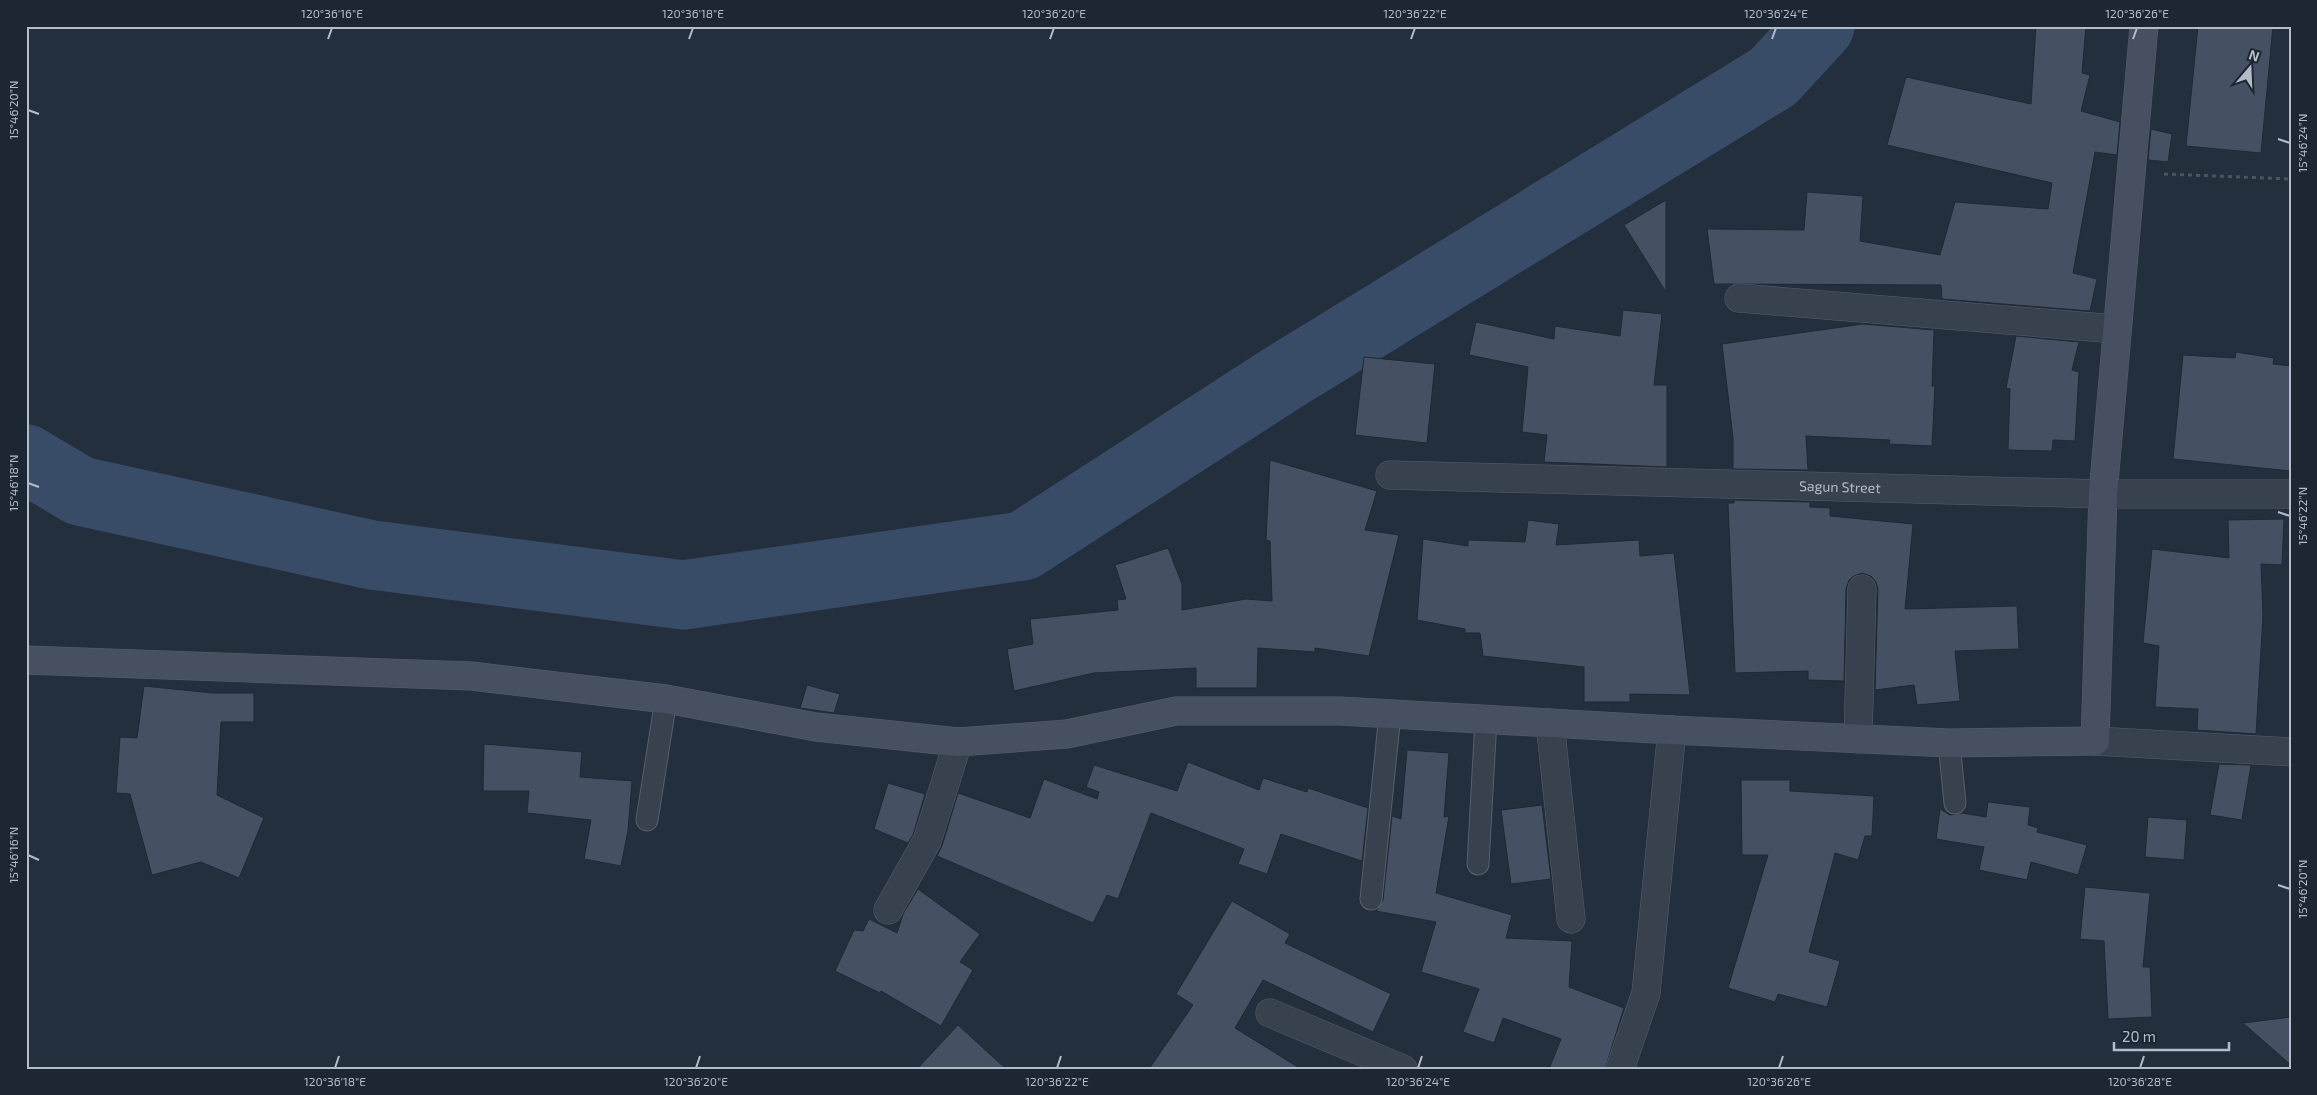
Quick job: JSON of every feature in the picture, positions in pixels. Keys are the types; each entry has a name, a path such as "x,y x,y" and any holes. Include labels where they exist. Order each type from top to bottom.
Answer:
{"street":[{"path":"2095,741 2103,494 2116,328 2144,26"},
{"path":"1739,298 2116,328"},
{"name":"Sagun Street","path":"1390,475 2103,494 2291,494"},
{"path":"1858,739 1862,589"},
{"path":"26,660 471,676 666,699 816,727 958,742 1067,734 1176,711 1340,711 1672,730 1949,743 2095,741 2291,752"},
{"path":"1550,723 1571,919"},
{"path":"1620,1069 1646,994 1672,730"},
{"path":"888,910 927,841 958,742"},
{"path":"1270,1013 1403,1069"}],"lane":[{"path":"647,820 666,699"},
{"path":"1371,899 1390,714"},
{"path":"1478,864 1486,720"},
{"path":"1949,743 1955,803"}],"path":[{"path":"2131,172 2291,179"}],"building":[{"path":"2036,26 2086,26 2082,73 2090,75 2081,111 2120,122 2117,155 2095,152 2073,273 2097,279 2090,311 1942,299 1941,285 1714,284 1707,229 1804,230 1807,192 1863,196 1860,241 1940,255 1955,202 2048,209 2052,183 1887,145 1906,77 2031,104"},
{"path":"2198,26 2273,26 2261,153 2186,146"},
{"path":"2151,129 2172,134 2168,162 2148,160"},
{"path":"1666,200 1666,292 1624,225"},
{"path":"1623,310 1662,314 1654,385 1667,385 1667,467 1544,462 1547,435 1522,432 1528,367 1469,355 1476,322 1554,339 1555,326 1620,336"},
{"path":"1863,324 1934,330 1932,386 1935,386 1932,446 1889,444 1890,440 1806,436 1808,470 1733,469 1733,438 1722,344"},
{"path":"2016,336 2079,342 2072,370 2079,372 2075,441 2053,440 2052,451 2008,450 2010,389 2006,388"},
{"path":"2236,352 2274,358 2273,364 2291,366 2291,471 2173,459 2183,355 2235,358"},
{"path":"1364,357 1435,364 1427,443 1355,435"},
{"path":"1270,460 1377,491 1365,530 1399,535 1369,656 1315,648 1315,652 1258,648 1257,688 1196,688 1196,668 1094,673 1014,691 1007,649 1033,644 1030,619 1118,610 1117,600 1126,599 1115,565 1168,548 1182,584 1182,610 1246,599 1272,601 1270,541 1266,540"},
{"path":"1734,500 1810,502 1810,507 1830,508 1830,516 1913,524 1905,609 2017,606 2019,649 1955,651 1960,701 1917,705 1914,685 1875,690 1878,589 1876,582 1871,576 1862,573 1849,580 1846,589 1844,681 1808,680 1808,671 1735,673 1728,503 1734,503"},
{"path":"2284,519 2282,565 2261,564 2263,616 2256,734 2197,730 2198,709 2155,707 2159,646 2143,643 2152,549 2229,558 2228,520"},
{"path":"1528,520 1559,524 1556,545 1639,540 1640,556 1674,553 1690,695 1630,694 1630,702 1584,702 1584,667 1483,656 1480,633 1465,633 1465,629 1417,620 1423,539 1468,546 1468,540 1525,542"},
{"path":"807,685 840,694 834,713 800,708"},
{"path":"144,686 213,693 254,693 254,722 221,722 217,795 264,818 239,878 201,862 152,875 130,794 116,793 120,737 137,738"},
{"path":"484,744 582,752 580,777 632,781 628,830 621,866 584,859 591,820 527,813 529,791 483,791"},
{"path":"1407,750 1449,753 1444,817 1449,816 1436,893 1512,915 1506,938 1572,941 1569,987 1624,1008 1605,1069 1549,1069 1561,1039 1503,1018 1494,1043 1463,1032 1479,989 1421,972 1436,922 1376,911 1383,900 1392,816 1401,819"},
{"path":"1188,762 1259,790 1263,778 1307,792 1308,788 1368,808 1362,861 1281,834 1267,874 1238,864 1244,849 1151,813 1118,899 1107,895 1093,923 937,856 942,846 958,793 1030,818 1044,779 1097,799 1099,792 1086,787 1094,765 1177,791"},
{"path":"2219,764 2251,765 2242,820 2210,815"},
{"path":"1741,780 1790,780 1790,791 1874,796 1872,836 1865,836 1858,860 1835,853 1809,952 1840,961 1827,1007 1778,994 1775,1002 1728,988 1768,855 1742,855"},
{"path":"888,783 925,794 913,835 908,843 874,829"},
{"path":"1988,802 2030,807 2028,825 2038,828 2037,832 2087,845 2078,875 2031,862 2027,880 1979,870 1984,847 1936,839 1940,809 1950,815 1962,813 1986,817"},
{"path":"1542,805 1551,879 1511,884 1501,810"},
{"path":"2148,817 2187,820 2184,860 2145,857"},
{"path":"2085,887 2150,893 2143,967 2150,967 2152,1017 2108,1019 2104,941 2080,939"},
{"path":"918,889 980,934 960,962 973,970 941,1026 881,991 880,993 835,971 854,930 863,931 869,919 897,933 903,914"},
{"path":"1232,901 1290,934 1285,943 1391,994 1373,1032 1263,980 1235,1028 1301,1069 1149,1069 1193,1005 1176,994"},
{"path":"2291,1017 2291,1065 2243,1023"},
{"path":"958,1025 1006,1069 917,1069"}],"waterway":[{"path":"26,459 80,491 372,555 683,595 1023,546 1281,379 1773,77 1820,26"}]}
